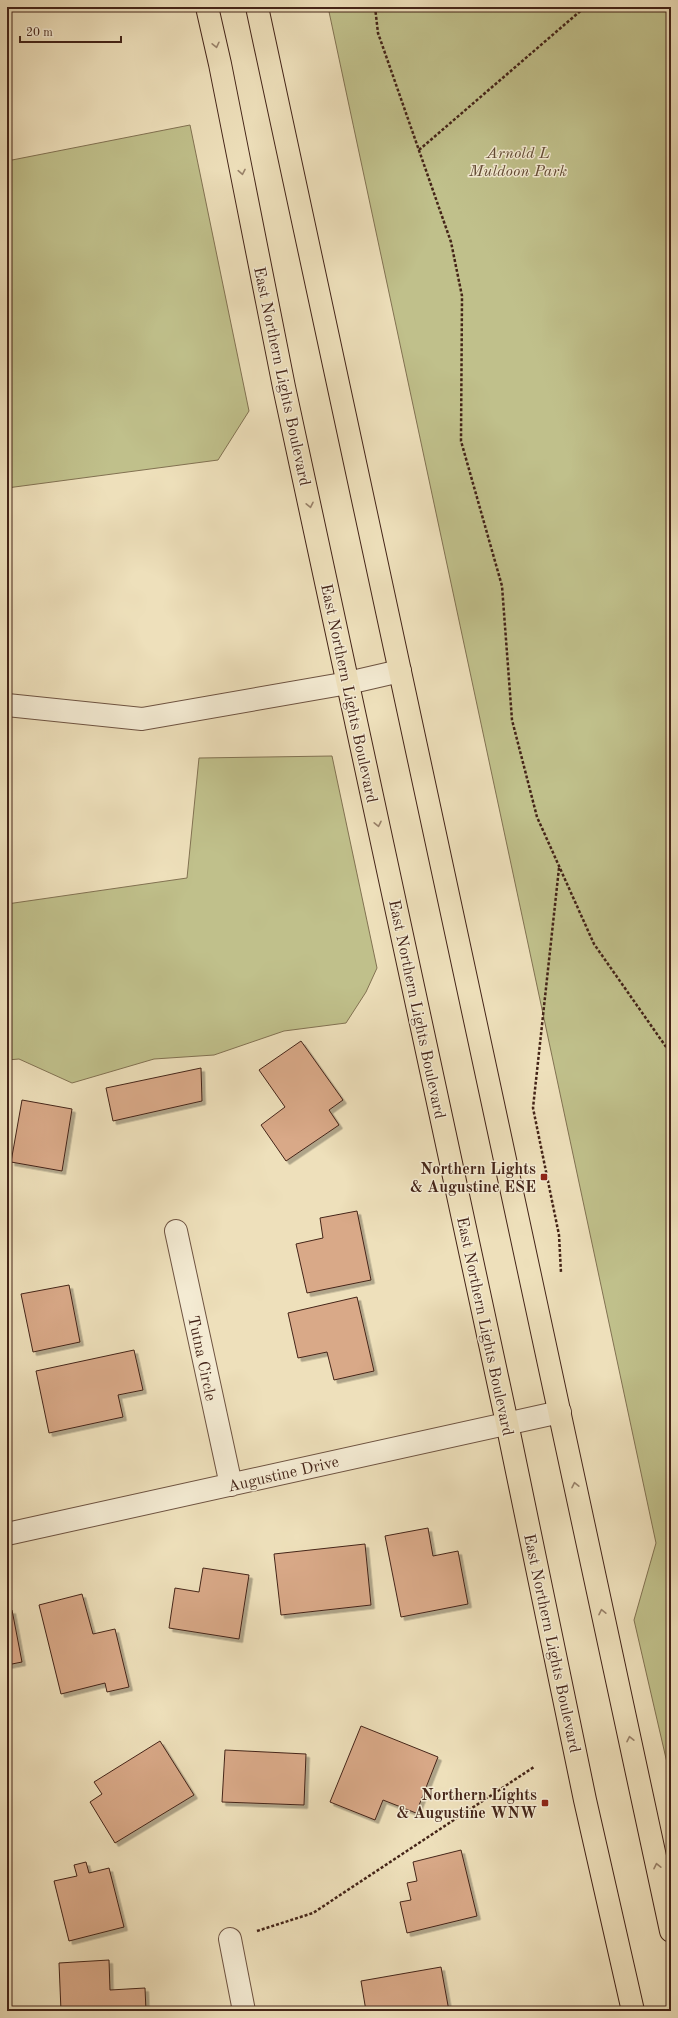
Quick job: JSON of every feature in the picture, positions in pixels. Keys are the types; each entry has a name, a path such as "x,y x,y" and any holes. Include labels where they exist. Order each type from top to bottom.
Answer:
{"main road":[{"name":"East Northern Lights Boulevard","path":"207,7 220,64 286,395 507,1423 585,1800 633,2011"},
{"path":"257,7 671,1932"}],"street":[{"path":"7,705 142,719 348,683 400,671"},
{"name":"Tutna Circle","path":"176,1231 231,1485"},
{"name":"Augustine Drive","path":"7,1534 560,1412"},
{"path":"230,1940 244,2011"}],"path":[{"path":"375,7 378,33 451,242 462,296 461,441 502,586 512,720 537,818 594,944 671,1054"},
{"path":"418,151 585,7"},
{"path":"560,868 533,1108 559,1235 562,1280"},
{"path":"230,1940 313,1913 534,1767"}],"green space":[{"name":"Arnold L Muldoon Park","path":"328,7 671,7 671,1780 634,1620 656,1543"},
{"path":"190,125 249,411 218,460 7,488 7,161"},
{"path":"332,756 377,968 366,992 346,1023 284,1031 214,1055 154,1059 72,1083 19,1059 7,1060 7,904 187,878 199,758"}],"building":[{"path":"301,1041 343,1100 329,1110 339,1125 286,1161 261,1125 285,1107 259,1070"},
{"path":"201,1068 202,1101 113,1121 106,1088"},
{"path":"22,1100 72,1109 62,1171 11,1162"},
{"path":"357,1211 371,1280 307,1293 296,1244 323,1238 320,1218"},
{"path":"69,1285 80,1342 33,1352 21,1294"},
{"path":"357,1297 374,1371 334,1380 327,1352 298,1358 288,1313"},
{"path":"134,1350 143,1390 118,1395 123,1417 49,1433 36,1371"},
{"path":"428,1528 433,1556 458,1551 468,1604 401,1617 385,1536"},
{"path":"365,1544 371,1605 281,1615 274,1554"},
{"path":"203,1568 249,1575 239,1639 169,1628 175,1588 199,1592"},
{"path":"82,1594 93,1634 115,1629 129,1687 107,1692 105,1683 61,1694 39,1605"},
{"path":"12,1610 22,1662 7,1665 7,1611"},
{"path":"361,1726 438,1757 416,1813 383,1800 375,1820 330,1802"},
{"path":"160,1741 194,1795 115,1843 90,1802 102,1794 94,1782"},
{"path":"225,1750 306,1754 304,1805 222,1802"},
{"path":"461,1850 477,1916 407,1933 400,1902 411,1900 407,1883 417,1881 413,1862"},
{"path":"86,1862 89,1873 109,1868 124,1927 69,1941 54,1881 77,1876 74,1865"},
{"path":"109,1960 110,1990 145,1988 146,2011 61,2011 59,1963"},
{"path":"441,1967 449,2011 366,2011 361,1981"}],"place":[{"name":"Northern Lights & Augustine ESE","path":"544,1177"},
{"name":"Northern Lights & Augustine WNW","path":"545,1803"}]}
